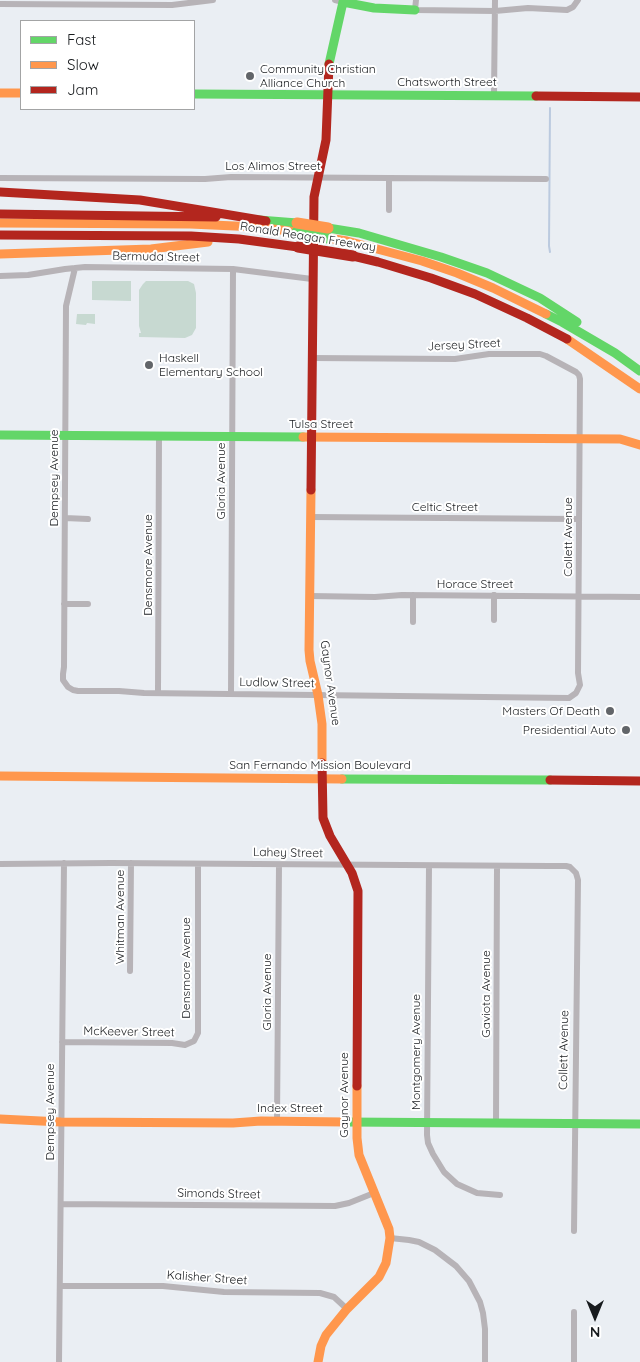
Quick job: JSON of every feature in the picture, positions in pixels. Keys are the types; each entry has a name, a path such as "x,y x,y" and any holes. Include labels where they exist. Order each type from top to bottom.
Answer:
{"main road":[{"path":"339,1 374,8 416,5"},
{"name":"Gaynor Avenue","path":"318,1362 326,1335 347,1309 379,1277 386,1263 390,1238 389,1229 359,1155 357,1122 359,901 356,882 330,836 322,809 322,724 309,650 313,209 317,177 326,140 328,68 339,1"},
{"path":"0,93 20,93"},
{"name":"Chatsworth Street","path":"195,94 640,97"},
{"path":"0,192 140,200 268,221"},
{"path":"0,197 60,195"},
{"name":"Ronald Reagan Freeway","path":"0,214 193,216 268,221 328,233 359,233 441,257 487,273 540,298 640,362"},
{"path":"0,222 190,224 297,228"},
{"path":"328,233 347,241 422,261 493,288 562,322 640,371"},
{"name":"Ronald Reagan Freeway","path":"0,235 191,236 239,239 353,256 431,278 475,294 519,314 568,340 640,388"},
{"path":"4,254 151,249 239,239"},
{"name":"Tulsa Street","path":"0,435 620,439 640,445"},
{"path":"620,439 640,437"},
{"name":"San Fernando Mission Boulevard","path":"0,776 640,781"},
{"name":"Index Street","path":"0,1119 61,1122 233,1123 277,1120 640,1124"}],"street":[{"path":"0,4 76,2 155,3 172,6 213,0"},
{"path":"494,96 495,0"},
{"path":"416,5 495,11 528,8 564,10 570,9 576,2"},
{"name":"Los Alimos Street","path":"0,178 205,179 231,177 317,177 546,179"},
{"path":"389,178 389,210"},
{"name":"Bermuda Street","path":"0,276 28,275 75,268 233,269 312,279"},
{"name":"Dempsey Avenue","path":"68,687 63,680 66,306 75,268"},
{"name":"Gloria Avenue","path":"231,694 233,269"},
{"name":"Jersey Street","path":"312,358 455,359 489,354 540,354 576,372 580,379"},
{"name":"Collett Avenue","path":"576,693 580,685 578,673 580,379"},
{"name":"Densmore Avenue","path":"158,693 159,436"},
{"name":"Celtic Street","path":"310,517 579,519"},
{"path":"65,518 88,519"},
{"path":"413,595 413,622"},
{"path":"494,595 494,620"},
{"name":"Horace Street","path":"310,596 494,595 640,597"},
{"path":"64,604 88,604"},
{"name":"Ludlow Street","path":"68,687 78,691 119,691 144,694 568,698 576,693"},
{"name":"Dempsey Avenue","path":"59,1362 64,863"},
{"name":"Whitman Avenue","path":"130,972 131,863"},
{"name":"Lahey Street","path":"0,864 566,866 574,870"},
{"name":"Densmore Avenue","path":"194,1041 198,1032 198,864"},
{"name":"Gloria Avenue","path":"277,1120 279,865"},
{"name":"Montgomery Avenue","path":"429,866 428,1143 438,1163 457,1184 477,1193 500,1195"},
{"name":"Gaviota Avenue","path":"496,1122 497,866"},
{"name":"Collett Avenue","path":"574,870 578,880 574,1231"},
{"name":"McKeever Street","path":"62,1042 172,1043 185,1045 194,1041"},
{"name":"Simonds Street","path":"61,1204 335,1206 349,1203 374,1193"},
{"path":"390,1238 419,1242 435,1250 452,1262 469,1281 480,1302 483,1313 485,1362"},
{"name":"Kalisher Street","path":"61,1286 163,1286 224,1292 320,1292 334,1297 347,1309"},
{"path":"574,1312 574,1362"}],"shaded area":[{"path":"92,281 131,281 131,301 92,300"},
{"path":"146,281 188,281 194,284 196,293 196,328 192,335 185,338 139,337 139,333 141,333 139,326 139,290"},
{"path":"77,314 95,314 95,324 76,324"}],"waterway":[{"path":"550,108 550,252"}],"traffic: fast":[{"path":"329,64 343,2 374,8 415,10"},
{"path":"195,94 536,96"},
{"path":"259,220 297,223"},
{"path":"328,228 359,233 441,257 487,273 540,298 577,322"},
{"path":"297,232 328,238"},
{"path":"546,314 615,353 640,371"},
{"path":"0,435 303,437"},
{"path":"342,779 550,780"},
{"path":"345,1122 640,1124"}],"traffic: slow":[{"path":"0,93 20,93"},
{"path":"0,223 190,224 257,227 297,232"},
{"path":"297,223 328,228"},
{"path":"328,238 347,241 422,261 457,273 546,314"},
{"path":"0,254 151,249 208,242"},
{"path":"567,339 640,389"},
{"path":"303,437 620,439 640,445"},
{"path":"311,490 309,650 322,724 322,763"},
{"path":"0,776 342,779"},
{"path":"318,1362 321,1346 326,1335 347,1309 379,1277 386,1263 390,1238 389,1229 359,1155 357,1138 357,1086"},
{"path":"0,1119 61,1122 345,1122"}],"traffic: jam":[{"path":"311,490 314,197 326,140 329,64"},
{"path":"536,96 640,97"},
{"path":"0,192 140,200 266,221"},
{"path":"0,214 216,217"},
{"path":"0,235 191,236 239,239 298,247"},
{"path":"298,247 353,256"},
{"path":"353,256 431,278 475,294 567,339"},
{"path":"322,763 323,818 330,836 352,873 358,891 357,1086"},
{"path":"550,780 640,781"}],"place":[{"name":"Community Christian Alliance Church","path":"250,76"},
{"name":"Haskell Elementary School","path":"149,365"},
{"name":"Masters Of Death","path":"610,711"},
{"name":"Presidential Auto","path":"626,730"}]}
